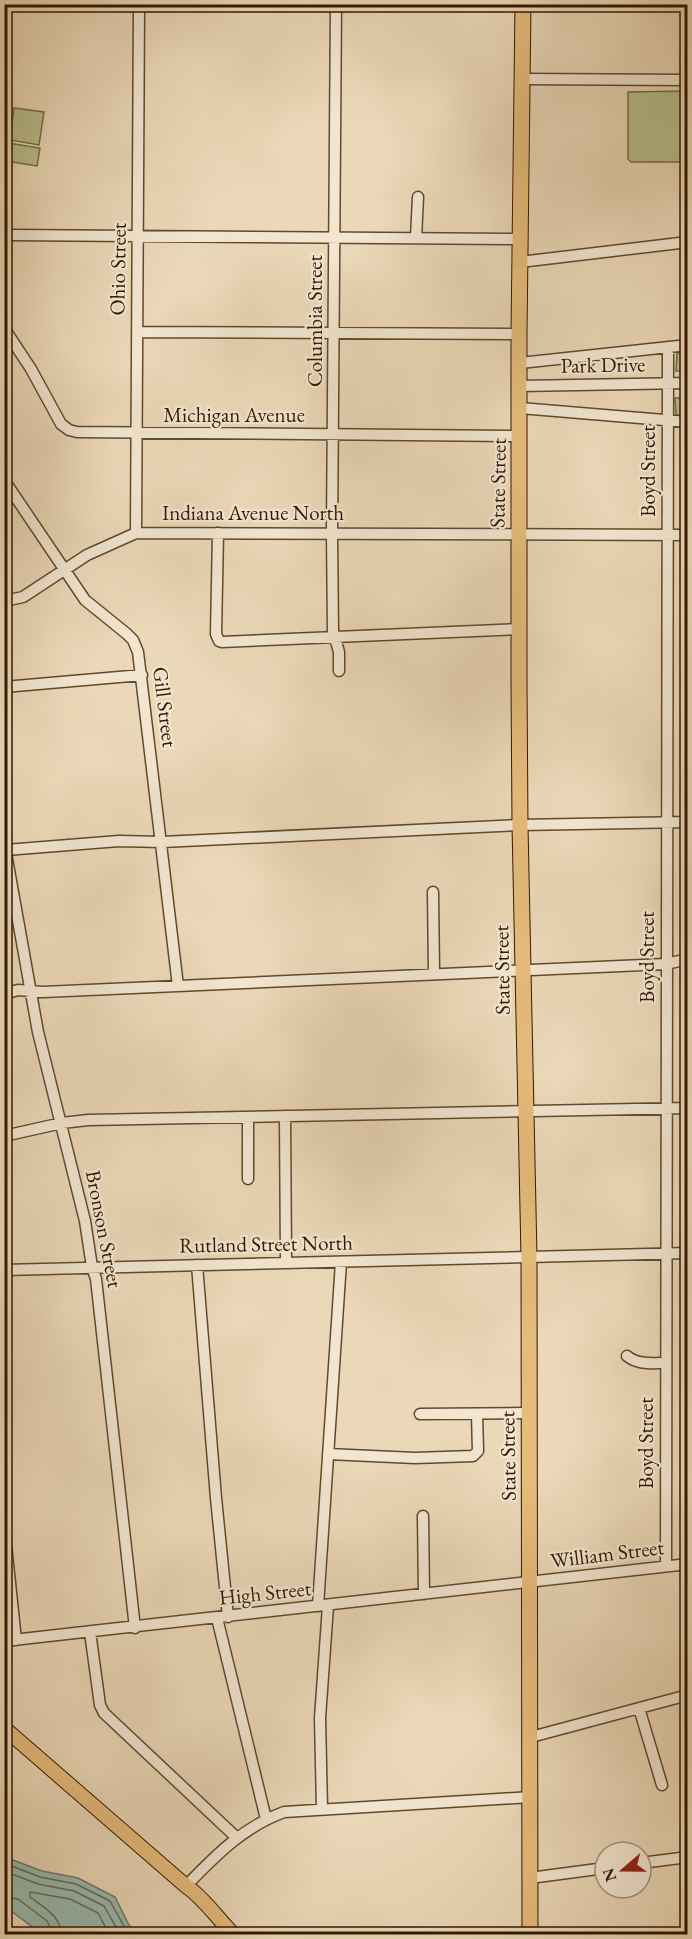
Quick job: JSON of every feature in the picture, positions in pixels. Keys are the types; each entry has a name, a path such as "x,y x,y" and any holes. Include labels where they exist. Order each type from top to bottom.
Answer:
{"highway":[{"name":"State Street","path":"523,4 519,334 519,629 520,825 528,1257 530,1935"}],"main road":[{"path":"4,1728 186,1886 192,1900 201,1908 211,1912 233,1935"}],"street":[{"name":"Ohio Street","path":"136,533 139,4"},
{"name":"Columbia Street","path":"336,4 333,631 339,652 339,671"},
{"path":"522,79 687,80"},
{"path":"416,238 417,197"},
{"path":"11,235 521,239"},
{"path":"520,262 687,242"},
{"name":"Michigan Avenue","path":"4,328 31,369 61,424 77,432 520,436"},
{"path":"137,332 519,334"},
{"path":"520,363 687,345"},
{"name":"Boyd Street","path":"666,1566 668,347"},
{"name":"Park Drive","path":"520,386 687,383"},
{"path":"520,408 687,422"},
{"name":"Gill Street","path":"4,480 86,600 127,634 133,640 138,652 178,986"},
{"name":"Indiana Avenue North","path":"4,601 23,597 87,555 136,533 687,535"},
{"path":"218,533 216,634 222,642 519,629"},
{"path":"4,687 142,675"},
{"path":"5,846 119,841 162,842 520,825 687,822"},
{"name":"Bronson Street","path":"5,846 7,877 38,1032 62,1123 96,1279 135,1628"},
{"path":"433,892 434,973"},
{"path":"4,993 18,990 43,992 666,963 687,959"},
{"path":"4,1136 62,1123 88,1120 687,1108"},
{"path":"285,1116 286,1263"},
{"path":"248,1117 248,1179"},
{"name":"Rutland Street North","path":"4,1270 687,1253"},
{"path":"322,1809 320,1718 328,1454 341,1262"},
{"path":"197,1265 216,1498 222,1617 266,1819"},
{"path":"627,1356 638,1362 666,1363"},
{"path":"420,1414 529,1413"},
{"path":"328,1454 415,1458 473,1456 478,1451 477,1414"},
{"path":"423,1516 424,1594"},
{"path":"4,1526 16,1640"},
{"name":"William Street","path":"530,1582 687,1564"},
{"name":"High Street","path":"4,1641 530,1582"},
{"path":"90,1632 100,1706 104,1713 237,1838"},
{"path":"531,1737 687,1695"},
{"path":"639,1708 662,1785"},
{"path":"186,1886 237,1838 266,1819 289,1811 531,1797"},
{"path":"653,1861 687,1857"},
{"path":"530,1878 593,1870"}],"green space":[{"path":"687,91 687,162 631,162 628,159 628,92"},
{"path":"14,108 44,112 39,145 10,140"},
{"path":"8,143 40,148 37,166 6,161"},
{"path":"687,352 687,371 676,371 677,353"},
{"path":"675,398 687,398 687,418 678,417 676,414"}],"water":[{"path":"5,1857 42,1871 78,1878 115,1897 129,1925 140,1934 42,1934 11,1911 5,1910"}]}
